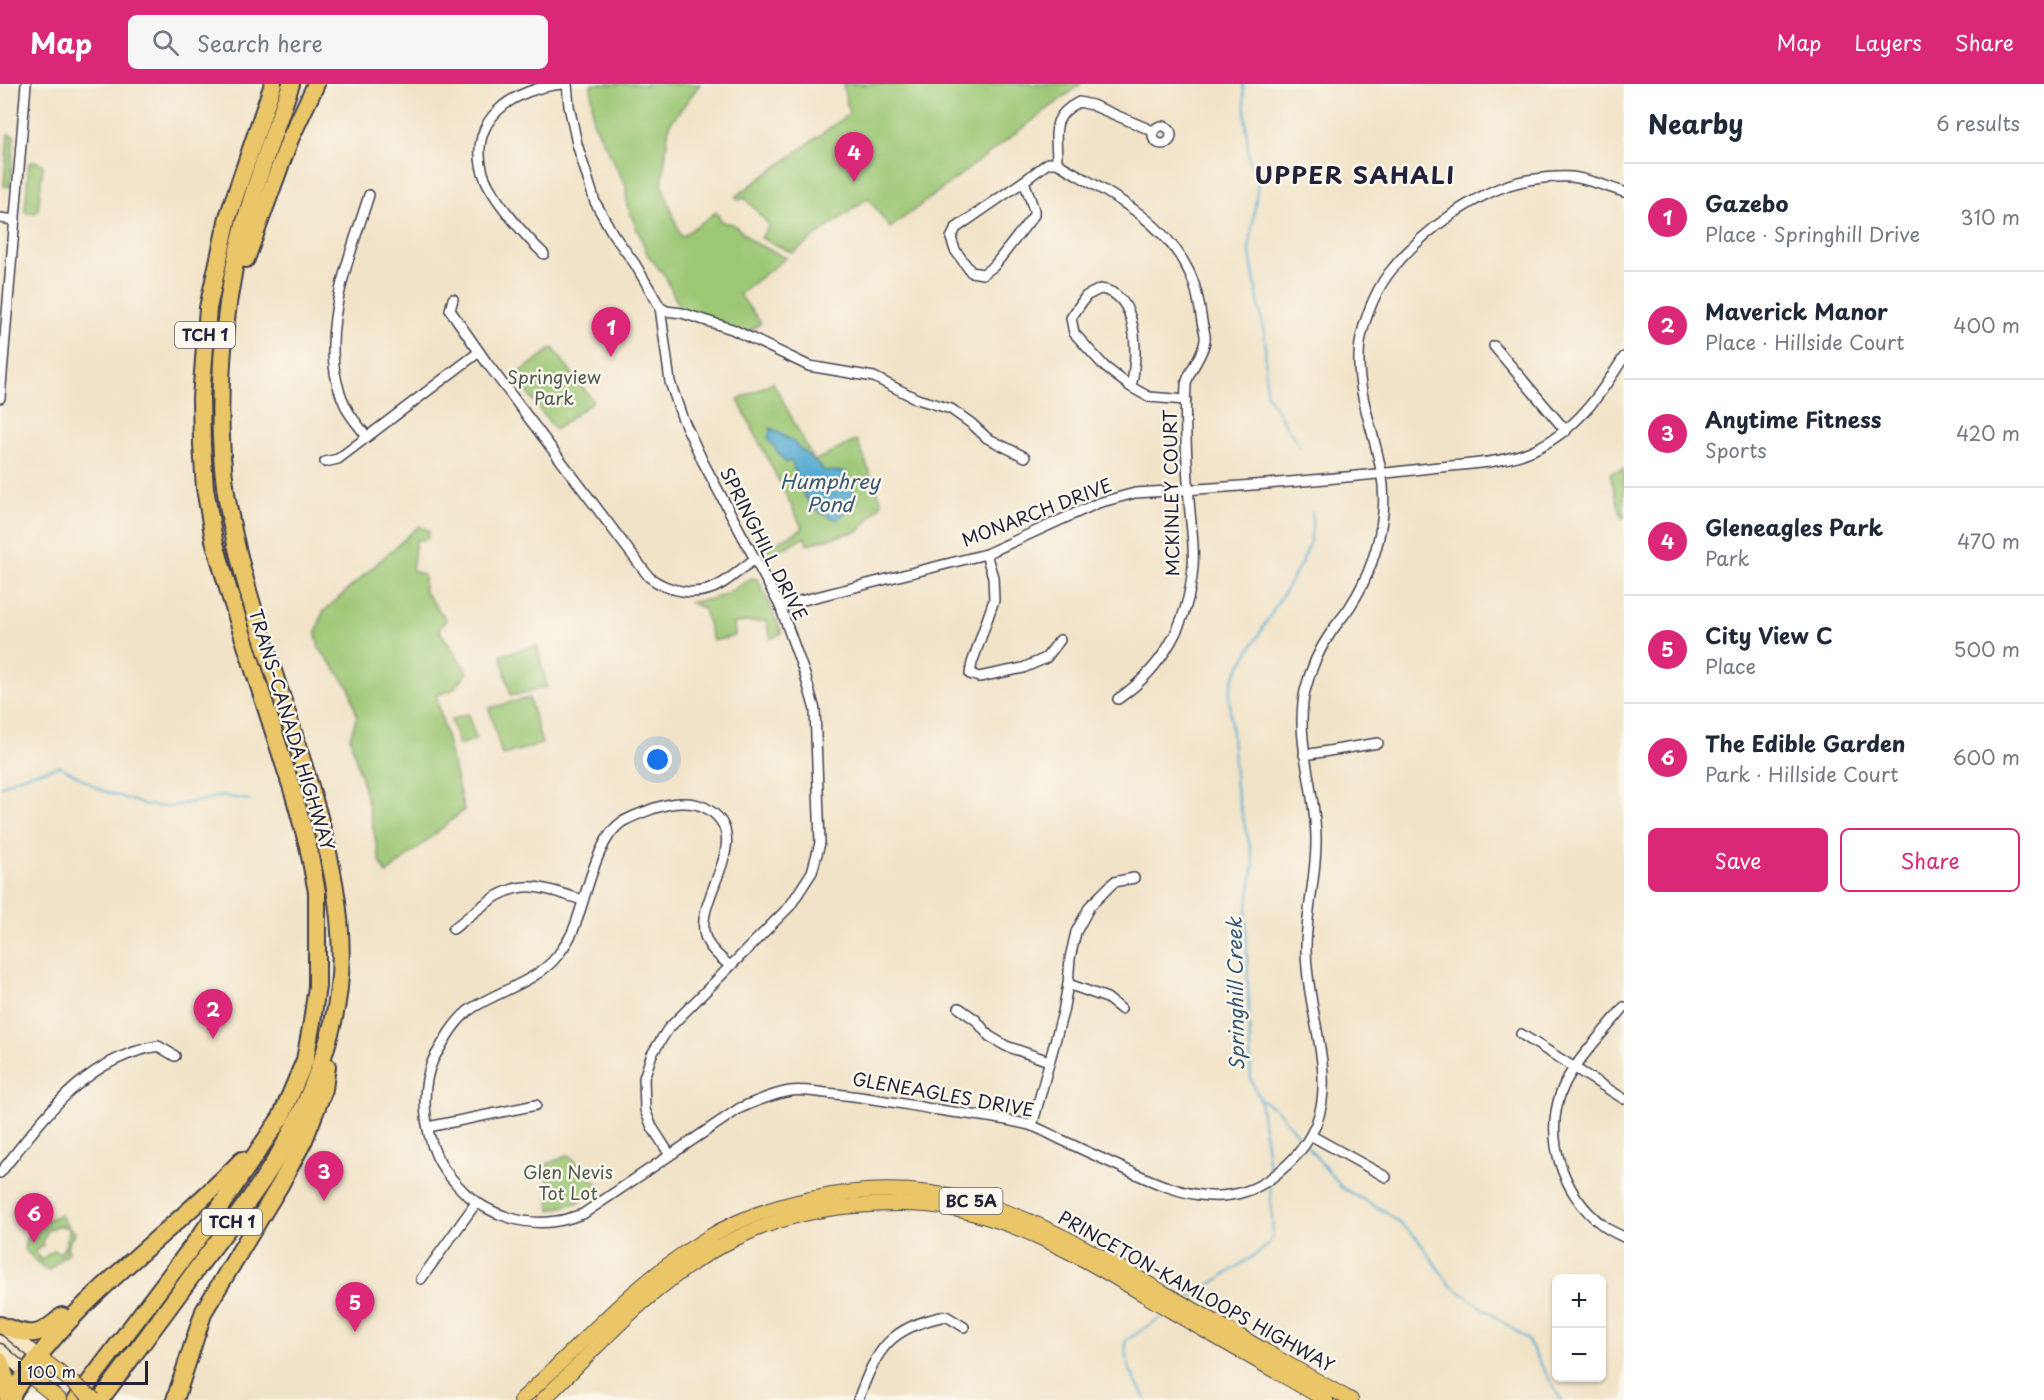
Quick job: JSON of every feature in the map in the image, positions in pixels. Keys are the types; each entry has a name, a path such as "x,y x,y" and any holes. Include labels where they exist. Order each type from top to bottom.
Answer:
{"highway":[{"name":"TRANS-CANADA HIGHWAY","path":"76,1400 203,1232 281,1117 305,1060 312,1022 317,986 317,892 308,846 294,795 214,540 205,488 201,398 208,308 228,217 273,84"},
{"name":"TRANS-CANADA HIGHWAY","path":"100,1400 265,1177 291,1133 316,1078 332,1027 338,988 341,943 337,894 312,791 247,589 226,490 221,399 234,268 245,223 291,84"},
{"path":"228,313 257,225 290,139 316,84"},
{"path":"176,1399 204,1311 280,1185 304,1140 324,1089 332,1027"},
{"path":"10,1400 38,1356 62,1327 222,1181 281,1117"},
{"path":"0,1325 33,1334 48,1329 88,1292 135,1258"},
{"path":"0,1361 10,1400"}],"main road":[{"name":"PRINCETON-KAMLOOPS HIGHWAY","path":"521,1400 628,1296 706,1239 742,1220 778,1206 833,1194 898,1190 928,1192 976,1202 1038,1224 1110,1261 1351,1400"},
{"name":"PRINCETON-KAMLOOPS HIGHWAY","path":"543,1400 634,1310 678,1274 713,1251 747,1233 783,1220 831,1208 897,1204 936,1206 980,1215 1058,1247 1326,1400"},
{"path":"0,1325 95,1400"},
{"path":"0,1350 57,1398"}],"street":[{"path":"0,398 26,84"},
{"path":"544,254 530,241 491,190 483,174 480,155 483,133 497,109 517,95 544,85 565,84"},
{"name":"SPRINGHILL DRIVE","path":"565,84 577,144 595,202 660,307 670,382 682,417 703,462 780,606 815,710 820,843 812,872 790,906 668,1029 652,1054 644,1078 645,1110 652,1127 670,1155"},
{"path":"1024,181 1034,216 994,266 983,273 971,272 955,250 951,238 956,228 1048,163 1057,163 1057,125 1064,110 1079,102 1092,105 1153,131"},
{"name":"MCKINLEY COURT","path":"1057,163 1151,222 1170,240 1187,266 1197,291 1205,340 1186,382 1188,490 1193,564 1190,594 1179,627 1163,656 1138,685 1118,699"},
{"name":"GLENEAGLES DRIVE","path":"730,966 708,944 704,933 704,919 724,860 727,841 723,826 715,815 706,808 688,803 672,803 620,823 603,844 574,929 557,957 537,974 472,1008 450,1031 432,1061 425,1089 428,1127 437,1158 455,1183 476,1203 513,1219 557,1221 583,1214 740,1108 764,1097 795,1090 847,1095 1032,1126 1177,1192 1196,1196 1223,1196 1245,1191 1266,1182 1292,1161 1312,1136 1322,1105 1324,1074 1307,972 1306,944 1316,843 1311,792 1304,755 1304,696 1312,665 1328,636 1350,607 1368,574 1378,544 1384,507 1383,474 1360,392 1358,352 1368,314 1387,275 1414,245 1458,210 1491,191 1528,180 1572,177 1624,192"},
{"path":"367,437 348,411 338,386 332,359 338,297 345,265 369,195"},
{"path":"0,218 15,220"},
{"path":"1131,387 1134,374 1134,324 1116,293 1100,289 1086,296 1071,318 1074,333 1105,367 1131,387 1149,397 1186,400"},
{"path":"453,299 450,310 479,352 649,577 672,590 688,592 708,590 719,586 756,559"},
{"path":"660,307 666,311 699,318 732,329 809,366 874,377 917,399 951,409 987,438 1025,457"},
{"path":"1494,346 1566,431"},
{"path":"325,462 338,459 479,352"},
{"name":"MONARCH DRIVE","path":"780,606 986,554 1098,503 1135,494 1383,474 1502,459 1533,450 1566,431 1597,399 1624,357"},
{"path":"986,554 993,577 994,600 970,674 979,677 1023,668 1046,658 1060,640"},
{"path":"1304,755 1378,743"},
{"path":"1032,1126 1063,1012 1076,932 1090,906 1114,882 1134,878"},
{"path":"453,929 505,890 517,887 535,886 583,900"},
{"path":"1068,984 1099,995 1121,1009"},
{"path":"1624,1007 1564,1085 1556,1110 1554,1134 1559,1164 1577,1198 1589,1214 1605,1227 1624,1237"},
{"path":"958,1008 976,1020 989,1036 1006,1046 1049,1061"},
{"path":"1521,1034 1624,1099"},
{"path":"0,1173 53,1106 91,1073 117,1058 142,1048 158,1046 175,1056"},
{"path":"428,1127 536,1105"},
{"path":"1312,1136 1386,1177"},
{"path":"421,1279 476,1203"},
{"path":"858,1400 869,1370 879,1353 892,1338 906,1328 946,1316 964,1327"}],"green space":[{"path":"591,84 700,84 669,125 662,185 681,237 716,212 722,222 733,224 753,242 786,258 739,294 761,323 744,336 682,313 665,276 648,255 627,205 626,186 593,121"},
{"path":"843,84 1081,84 890,228 868,198 793,253 761,238 769,225 745,198 739,200 735,197 849,114"},
{"path":"8,134 14,136 10,187 4,186"},
{"path":"35,161 43,165 38,210 35,213 28,213 25,211 29,163"},
{"name":"Springview Park","path":"553,348 593,401 555,430 515,376"},
{"path":"773,382 814,461 857,440 882,503 859,531 807,544 805,537 771,554 767,547 803,529 738,400"},
{"path":"1624,469 1624,518 1622,518 1610,473"},
{"path":"419,526 429,531 428,538 416,540 412,570 424,575 424,591 446,619 439,630 468,673 452,690 436,695 464,810 386,874 380,861 369,807 350,738 357,716 349,687 319,648 316,633 323,612"},
{"path":"751,578 758,579 782,633 771,639 766,621 734,623 735,636 713,641 704,609 690,602 723,595"},
{"path":"537,646 547,687 511,696 501,655"},
{"path":"529,698 542,744 502,755 489,708"},
{"path":"468,714 476,739 459,745 451,720"},
{"name":"Glen Nevis Tot Lot","path":"569,1155 602,1189 577,1203 550,1210 547,1164"},
{"path":"60,1215 75,1232 67,1247 69,1251 49,1270 46,1270 24,1249 25,1242 36,1226","holes":["56,1226 63,1226 70,1229 65,1240 67,1242 61,1253 54,1250 41,1260 35,1251 43,1245 48,1230"]}],"water":[{"name":"Humphrey Pond","path":"771,428 792,441 825,471 846,472 857,501 837,520 810,504 801,489 791,460 786,463 768,439"}],"waterway":[{"name":"Springhill Creek","path":"1243,84 1249,160 1258,184 1249,249 1265,338 1266,393 1300,448"},
{"name":"Springhill Creek","path":"1302,1140 1276,1109 1260,1099 1251,1080 1246,916 1254,863 1236,788 1229,696 1233,678 1302,562 1311,537 1312,512"},
{"path":"0,787 16,778 60,766 101,790 146,805 168,807 222,796 250,800"},
{"path":"1260,1099 1269,1168"},
{"name":"Springhill Creek","path":"1308,1147 1342,1188 1386,1212 1417,1238 1450,1285 1527,1339 1561,1400"},
{"path":"1189,1299 1268,1246 1273,1235 1270,1184"},
{"name":"Springhill Creek","path":"1146,1400 1128,1366 1125,1341 1161,1318"}],"place":[{"name":"Gleneagles Park","path":"854,182"},
{"name":"Gazebo","path":"611,357"},
{"name":"Maverick Manor","path":"213,1039"},
{"name":"Anytime Fitness","path":"324,1201"},
{"name":"The Edible Garden","path":"34,1243"},
{"name":"City View C","path":"355,1332"}],"district":[{"name":"UPPER SAHALI","path":"1355,176"}]}
